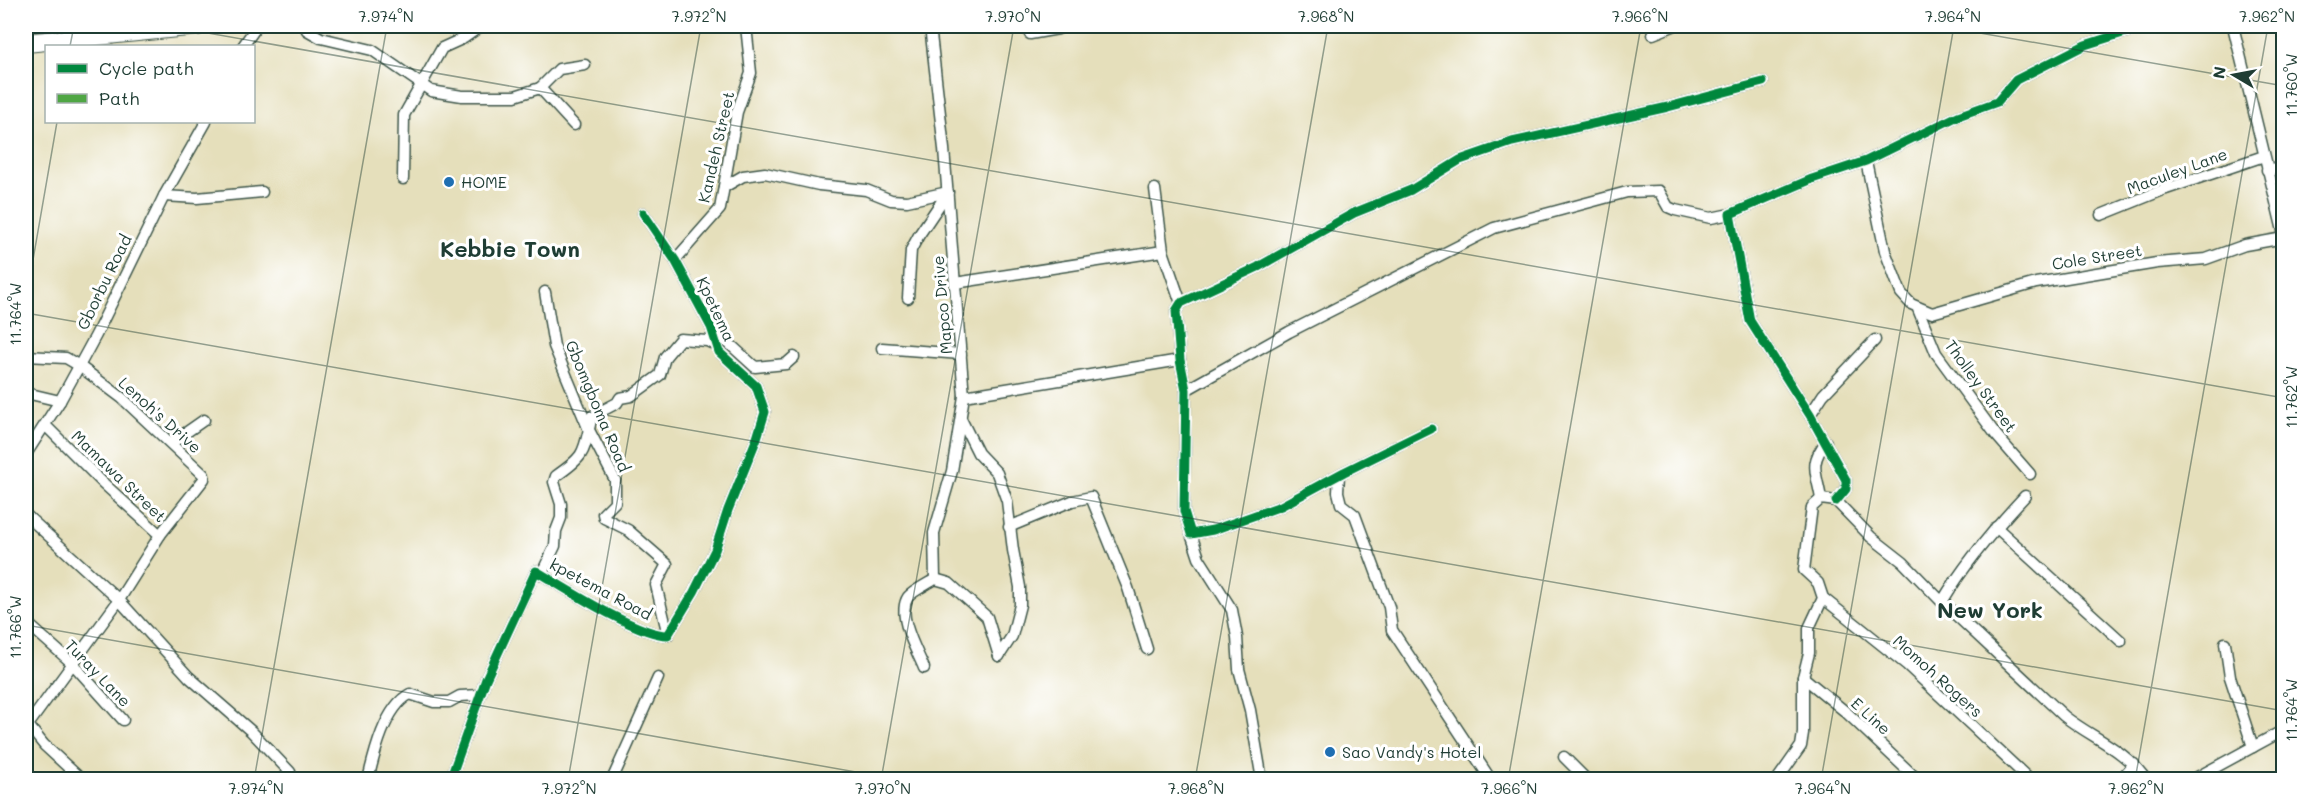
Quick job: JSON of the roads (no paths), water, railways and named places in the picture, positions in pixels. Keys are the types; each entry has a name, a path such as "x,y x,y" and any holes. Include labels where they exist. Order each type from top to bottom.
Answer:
{"highway":[{"path":"26,43 60,33 198,26"}],"street":[{"path":"244,45 257,26"},
{"path":"305,26 307,30 321,38 372,50 430,91 462,96 514,96 540,88 559,69 585,65"},
{"path":"403,180 404,115 442,48 464,38 481,26"},
{"name":"Kandeh Street","path":"675,260 720,209 737,112 751,73 746,26"},
{"name":"Mapco Drive","path":"930,26 948,192 964,396 952,471 934,533 935,579"},
{"path":"1030,34 1058,29 1057,26"},
{"path":"1653,33 1673,26"},
{"path":"1186,390 1289,332 1494,228 1627,192 1659,191 1668,207 1711,218 1730,214 1812,179 1866,161 1958,116 1997,102 2016,80 2085,45 2145,26"},
{"path":"2233,26 2283,236"},
{"path":"1262,780 1250,710 1239,669 1232,610 1199,558 1184,511 1186,390 1180,360 1176,311 1181,303 1258,267 1354,213 1410,190 1460,160 1512,142 1668,107 1763,82"},
{"path":"540,88 574,125"},
{"name":"Gborbu Road","path":"26,454 60,401 96,335 164,196 205,123"},
{"name":"Maculey Lane","path":"2101,214 2163,190 2264,156"},
{"name":"Tholley Street","path":"1866,161 1887,260 1905,299 1918,309 1936,353 1996,435 2030,474"},
{"path":"2267,170 2283,166"},
{"path":"724,187 743,176 765,173 819,186 866,190 891,200 907,201 948,192"},
{"path":"1155,189 1163,251 1181,303"},
{"path":"164,196 197,198 262,192"},
{"path":"908,298 911,250 948,192"},
{"name":"Kpetema","path":"642,213 675,260 711,327 719,352 756,386 765,412"},
{"path":"1730,214 1750,321 1810,415 1846,480 1846,489 1836,501"},
{"name":"Cole Street","path":"1918,309 1932,313 2036,283 2157,263 2206,259 2245,245 2283,236"},
{"path":"955,283 1163,251"},
{"name":"Gbomgboma Road","path":"545,292 554,346 589,430 615,480 615,502 603,514 604,518 628,530 667,564 656,585 668,635"},
{"path":"711,327 755,367 786,363 795,357"},
{"path":"541,575 555,546 556,531 561,518 561,504 554,482 556,476 579,461 586,446 592,416 616,403 620,398 631,396 660,375 665,357 680,339 707,341 716,345"},
{"path":"1810,415 1823,395 1875,340"},
{"path":"882,348 961,354"},
{"name":"Lenoh's Drive","path":"26,356 66,358 78,365 122,398 204,475 204,479 160,535"},
{"path":"964,396 1180,360"},
{"path":"26,393 60,401"},
{"name":"kpetema Road","path":"450,780 480,695 536,572 625,621 657,636 668,635 694,592 715,550 765,412"},
{"path":"924,668 907,627 904,610 909,597 935,579 949,582 987,617 999,656 1011,636 1020,605 1020,587 1007,501 997,473 978,453 961,419"},
{"path":"171,443 204,420"},
{"name":"Mamawa Street","path":"45,425 160,535 119,600 28,725 44,744 82,780"},
{"path":"1191,534 1213,530 1281,506 1431,429"},
{"path":"1826,442 1817,454 1814,465 1821,499 1836,501 1870,537 1903,562 1942,602 2064,716 2121,752 2146,780"},
{"path":"1339,475 1338,492 1341,504 1355,515 1389,608 1392,630 1491,780"},
{"path":"1942,602 1956,579 1996,527 2025,496"},
{"path":"1010,527 1072,501 1091,497 1128,588 1148,649"},
{"name":"Momoh Rogers","path":"1821,499 1812,507 1804,570 1818,584 1823,598 1907,665 2030,780"},
{"path":"26,515 119,600 176,663 251,731 290,772"},
{"path":"1996,527 2121,640"},
{"path":"1777,780 1801,746 1803,676 1809,653 1809,627 1823,598"},
{"name":"Turay Lane","path":"26,622 72,663 123,720"},
{"path":"2224,643 2230,677 2253,747"},
{"name":"E Line","path":"1803,676 1847,713 1918,780"},
{"path":"612,780 658,678"},
{"path":"368,780 381,734 400,699 410,694 434,702 448,702 460,696 480,695"},
{"path":"2192,780 2283,730"},
{"path":"1564,757 1587,780"},
{"path":"2120,780 2134,764"}],"place":[{"name":"HOME","path":"449,182"},
{"name":"Sao Vandy's Hotel","path":"1330,752"}],"district":[{"name":"Kebbie Town","path":"510,249"},
{"name":"New York","path":"1990,610"}]}
